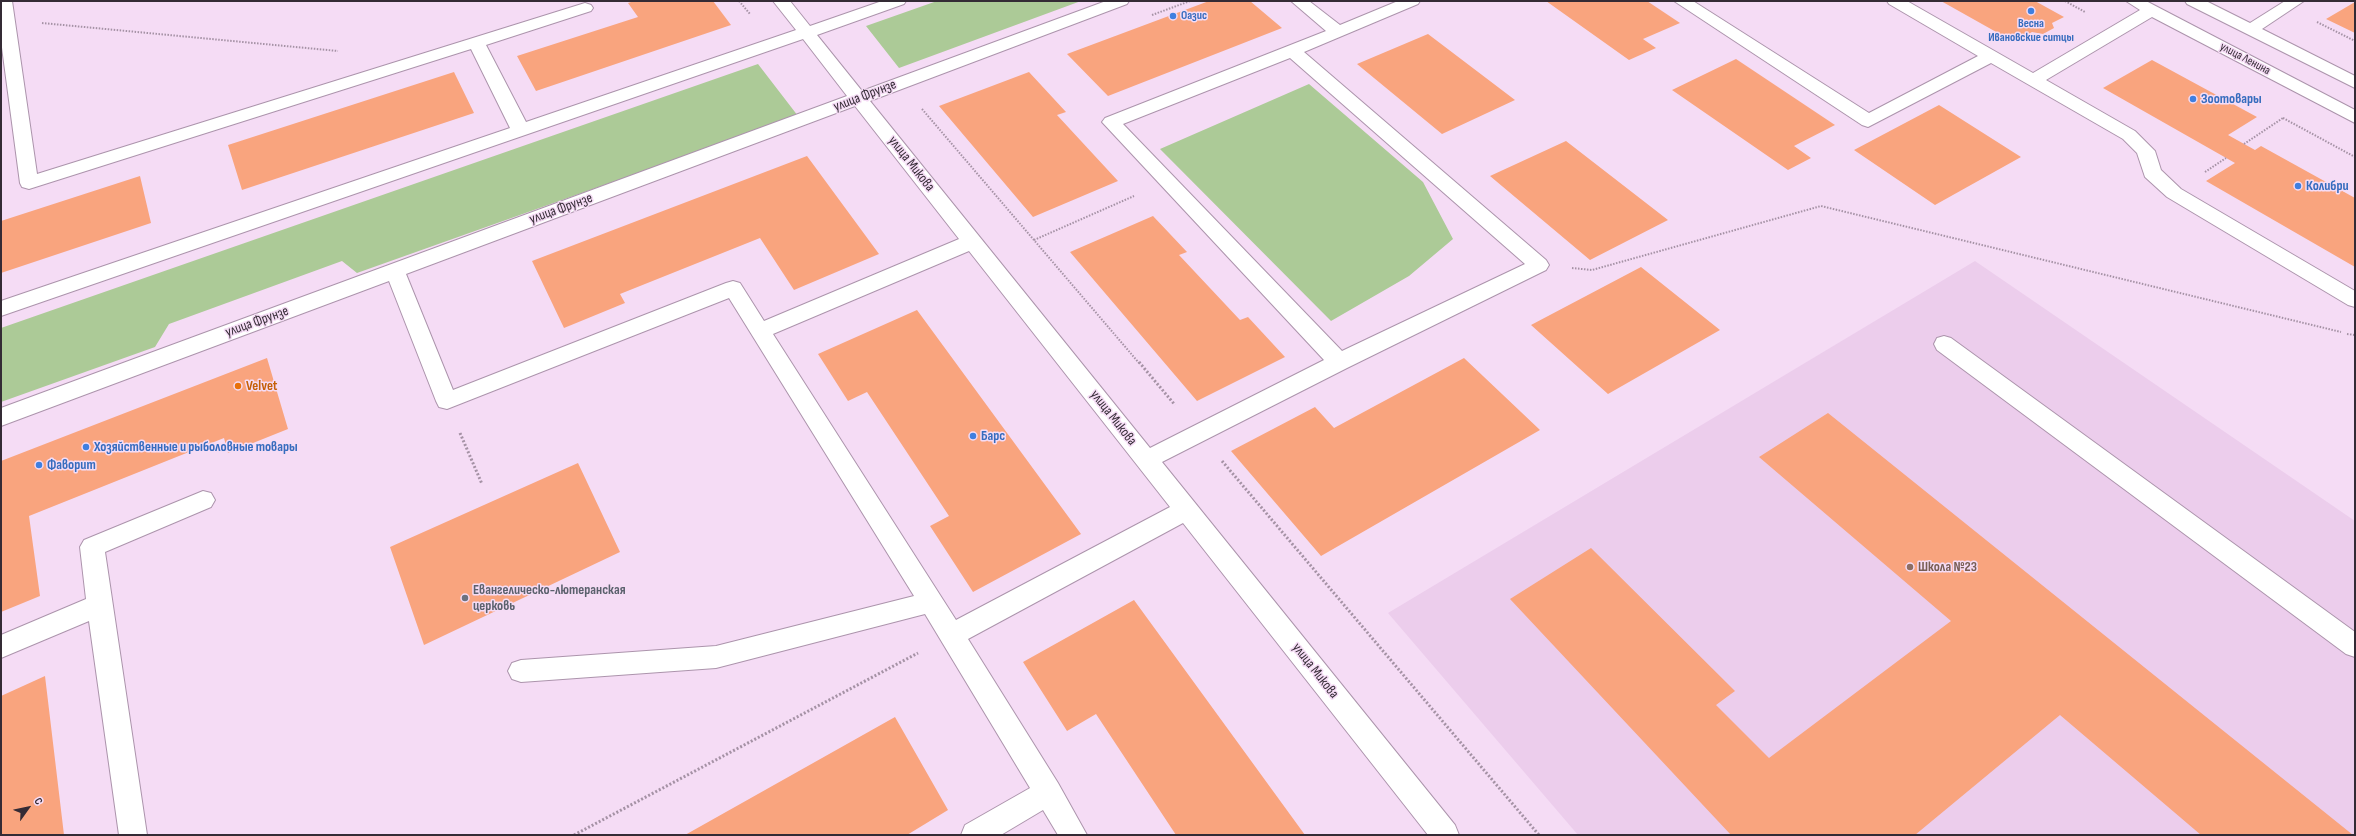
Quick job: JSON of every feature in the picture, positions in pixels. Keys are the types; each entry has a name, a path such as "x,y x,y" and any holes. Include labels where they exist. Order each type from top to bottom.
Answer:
{"street":[{"path":"4,1 4,20 29,184 585,8"},
{"name":"улица Микова","path":"781,1 1445,835"},
{"path":"1,309 898,1"},
{"name":"улица Фрунзе","path":"1,418 1121,1"},
{"path":"1299,1 1338,32"},
{"path":"1338,362 1111,122 1292,51 1412,1"},
{"path":"1682,1 1868,121 1991,56"},
{"path":"1895,1 2129,135 2146,151 2152,173 2174,193 2355,300"},
{"name":"улица Ленина","path":"2134,1 2355,116"},
{"name":"улица Ленина","path":"2193,1 2355,83"},
{"path":"2250,30 2296,1"},
{"path":"2033,80 2152,10"},
{"path":"476,42 521,131"},
{"path":"1146,460 1338,362 1539,265 1292,51"},
{"path":"762,330 973,241"},
{"path":"395,271 447,401 733,288 762,330 952,635 1073,835"},
{"path":"1944,344 2355,646"},
{"path":"133,835 99,605 92,547 203,500"},
{"path":"952,635 1186,510"},
{"path":"521,671 716,657 931,602"},
{"path":"1,647 99,605"},
{"path":"975,835 1048,792"}],"path":[{"path":"4,20 343,52"},
{"path":"2244,144 2283,118"},
{"path":"1034,240 1166,181"},
{"path":"1539,265 1592,270 1695,239 1821,206 2355,335"},
{"path":"447,401 482,484"},
{"path":"574,835 952,635"}],"shaded area":[{"name":"Школа №23","path":"1975,261 2355,521 2355,835 1578,835 1388,613"}],"green space":[{"path":"937,1 1081,1 899,68 866,26"},
{"path":"758,64 798,116 357,273 342,261 169,324 155,347 1,402 1,328"},
{"path":"1309,84 1423,182 1453,239 1409,276 1331,321 1160,149"}],"building":[{"path":"634,1 713,1 731,25 536,91 517,56 638,17 628,3"},
{"path":"1209,1 1250,1 1282,28 1108,96 1067,54"},
{"path":"1546,1 1647,1 1680,23 1643,39 1656,48 1629,60"},
{"path":"1941,1 2035,1 2064,17 2052,23 2054,28 2043,34 2032,32 2014,42"},
{"path":"2355,2 2355,33 2326,19"},
{"path":"1428,34 1515,100 1442,134 1357,64"},
{"path":"1736,59 1835,125 1794,146 1811,158 1788,170 1672,90"},
{"path":"2152,60 2257,117 2228,135 2255,150 2261,146 2355,198 2355,267 2206,181 2235,163 2103,88"},
{"path":"454,72 474,113 242,190 228,145"},
{"path":"1029,72 1066,112 1057,115 1118,181 1033,217 939,106"},
{"path":"1939,105 2021,157 1935,205 1854,150"},
{"path":"1566,141 1668,220 1590,260 1490,176"},
{"path":"807,156 879,254 794,290 760,238 620,294 625,303 564,328 532,261"},
{"path":"140,176 151,223 1,273 1,221"},
{"path":"1153,216 1187,252 1179,255 1240,320 1248,317 1285,357 1197,401 1070,252"},
{"path":"1641,267 1720,330 1608,394 1531,325"},
{"path":"917,310 1081,534 973,592 930,526 949,516 867,392 848,401 818,354"},
{"path":"267,358 288,429 228,453 224,438 29,516 40,596 1,612 1,461"},
{"path":"1464,358 1540,430 1321,556 1231,451 1315,407 1334,428"},
{"path":"1828,413 2353,835 2201,835 2060,715 1915,835 1731,835 1510,599 1591,548 1735,691 1716,705 1769,758 1951,621 1759,457"},
{"name":"Евангелическо-лютеранская церковь","path":"578,463 620,552 424,645 390,547"},
{"path":"1134,600 1305,835 1176,835 1096,714 1067,731 1023,662"},
{"path":"45,676 64,835 1,835 1,696"},
{"path":"895,717 948,810 907,835 685,835"}],"place":[{"name":"Весна Ивановские ситцы","path":"2031,11"},
{"name":"Оазис","path":"1173,16"},
{"name":"Зоотовары","path":"2193,99"},
{"name":"Колибри","path":"2298,186"},
{"name":"Velvet","path":"238,386"},
{"name":"Барс","path":"973,436"},
{"name":"Хозяйственные и рыболовные товары","path":"86,447"},
{"name":"Фаворит","path":"39,465"},
{"name":"Школа №23","path":"1910,567"},
{"name":"Евангелическо-лютеранская церковь","path":"465,598"}]}
